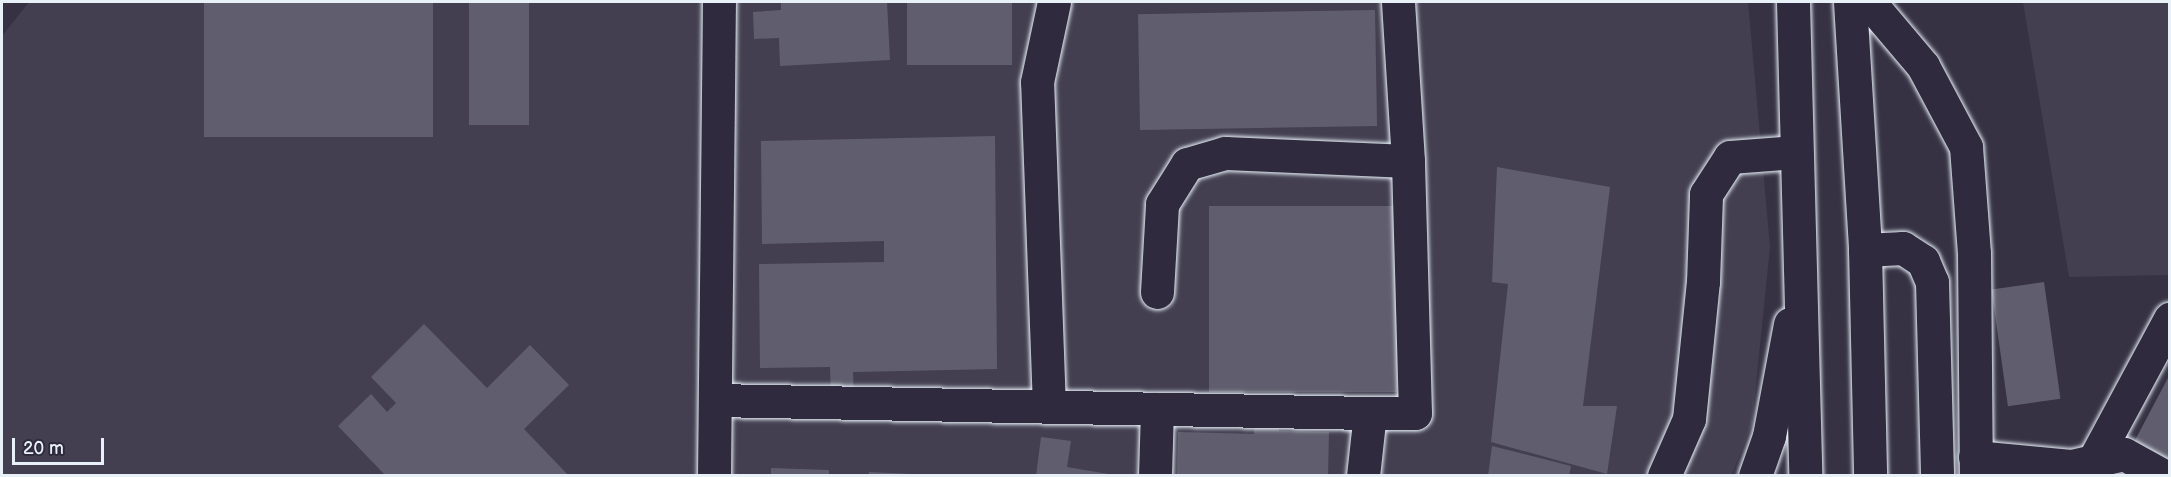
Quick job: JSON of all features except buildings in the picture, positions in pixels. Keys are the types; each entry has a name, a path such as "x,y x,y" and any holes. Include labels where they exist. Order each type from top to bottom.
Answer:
{"main road":[{"path":"714,476 719,2"},
{"path":"1048,407 1037,82 1054,2"},
{"path":"715,400 1415,413 1408,161 1398,2"},
{"path":"1793,2 1805,476"},
{"path":"1850,2 1865,250 1870,476"},
{"path":"1869,2 1923,66 1966,147 1974,253 1976,466 2060,466 2089,469 2124,454 2164,476"},
{"path":"1664,476 1689,419 1704,282 1706,194 1730,157 1796,152"},
{"path":"1157,292 1162,204 1187,164 1225,153 1408,161"},
{"path":"1865,250 1903,248 1923,261 1932,282 1937,476"},
{"path":"1755,476 1769,436 1788,329 1801,300"},
{"path":"2089,469 2169,319"},
{"path":"1155,476 1157,409"},
{"path":"1363,476 1370,413"}],"shaded area":[{"path":"29,2 1748,2 1770,247 1752,424 1731,476 2,475 2,36"},
{"path":"2023,2 2169,2 2169,275 2069,277"}]}
